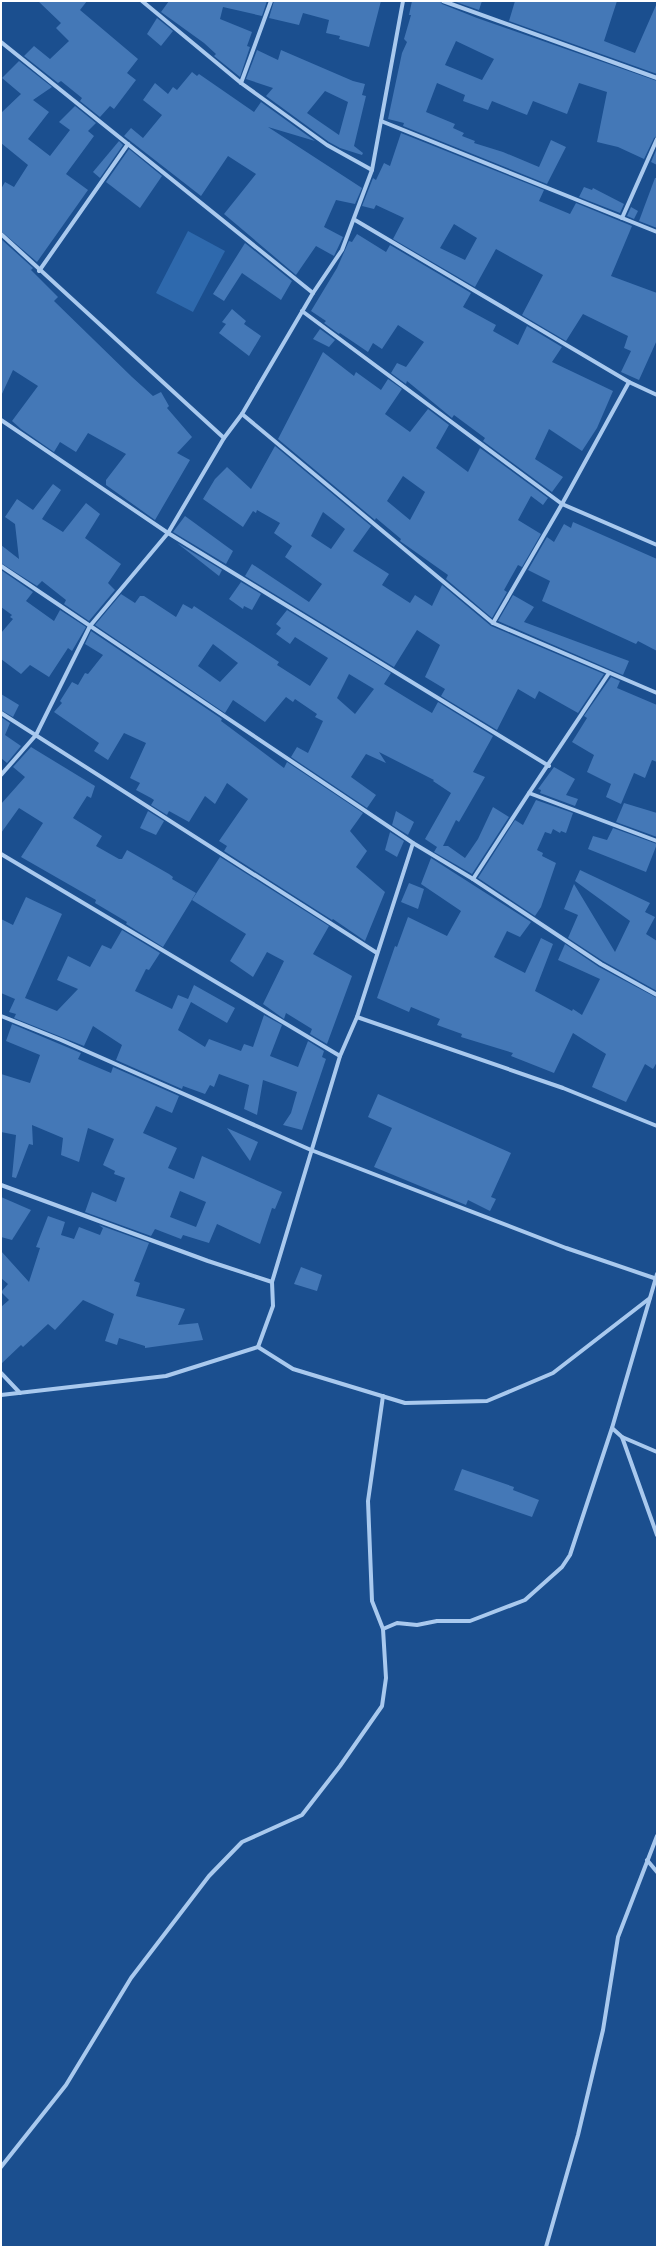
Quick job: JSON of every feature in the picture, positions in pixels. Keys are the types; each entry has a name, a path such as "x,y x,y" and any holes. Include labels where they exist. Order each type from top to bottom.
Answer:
{"street":[{"path":"241,84 271,1"},
{"path":"1,775 36,735 90,626 168,533 224,438 242,414 313,293 342,250 372,170 403,1"},
{"path":"442,1 657,78"},
{"path":"144,2 241,84 327,145 372,170"},
{"path":"1,42 313,293"},
{"path":"381,121 657,232"},
{"path":"622,218 657,139"},
{"path":"39,271 128,144"},
{"path":"354,220 629,382 657,395"},
{"path":"1,234 39,271 224,438"},
{"path":"302,311 562,504 657,545"},
{"path":"493,623 562,504 629,382"},
{"path":"242,414 493,623 657,693"},
{"path":"1,420 168,533 549,766"},
{"path":"1,566 413,843 473,879 601,964 657,995"},
{"path":"473,879 609,673"},
{"path":"1,712 377,953"},
{"path":"529,794 657,841"},
{"path":"258,1347 273,1306 272,1282 311,1150 340,1056 357,1017 413,843"},
{"path":"1,854 340,1056"},
{"path":"1,1016 68,1043 311,1150 566,1248 656,1279"},
{"path":"357,1017 563,1088 657,1126"},
{"path":"1,1185 208,1261 272,1282"},
{"path":"383,1629 397,1623 418,1625 437,1621 470,1621 524,1600 562,1566 570,1555 612,1428 657,1274"},
{"path":"1,1395 166,1376 258,1347 293,1369 404,1403 487,1401 553,1373 650,1298"},
{"path":"1,1373 20,1393"},
{"path":"1,2168 66,2085 131,1978 208,1876 242,1842 302,1815 340,1766 382,1706 386,1678 383,1629 372,1601 368,1500 383,1396"},
{"path":"612,1428 622,1437 657,1452"},
{"path":"622,1437 657,1535"},
{"path":"546,2247 578,2135 603,2030 618,1937 657,1836"},
{"path":"647,1860 657,1872"}],"shaded area":[{"path":"188,231 225,251 193,312 156,293"}],"building":[{"path":"38,1 87,1 80,10 138,59 127,73 136,80 114,109 110,106 100,117 80,101 82,98 61,81 58,83 24,56 34,46 50,59 69,41 56,28 61,23"},
{"path":"169,1 267,1 262,16 223,7 220,19 252,32 247,46 250,47 240,77 214,56 216,54 204,43 161,12"},
{"path":"274,1 381,1 369,47 339,39 340,36 326,33 329,20 303,13 299,25 269,18"},
{"path":"412,1 440,1 442,4 477,18 657,81 657,136 654,138 644,159 618,147 597,142 607,92 579,83 567,114 533,101 527,115 492,101 488,110 463,101 465,95 437,83 426,112 455,124 453,128 464,133 462,136 475,141 474,143 503,152 539,167 551,140 566,147 547,184 403,126 404,123 388,119 402,53 407,42 404,39 411,15 409,15","holes":["456,41 494,59 482,80 445,65"]},
{"path":"453,1 482,1 479,10"},
{"path":"515,1 617,1 604,41 635,53 657,3 657,74 509,21"},
{"path":"157,18 173,31 161,46 147,34"},
{"path":"257,50 278,60 281,50 353,81 365,84 362,95 366,96 354,146 363,153 362,155 340,148 329,142 266,96 273,88 246,79","holes":["325,91 348,102 339,135 307,113"]},
{"path":"19,61 52,87 33,100 49,112 28,139 50,156 70,130 59,122 75,106 96,123 88,131 94,136 66,174 88,190 37,262 1,231 1,189 5,182 14,187 28,165 1,143 1,113 21,94 2,78"},
{"path":"192,72 197,76 199,74 254,112 261,102 315,141 268,127 362,188 355,204 336,200 324,227 343,237 334,256 316,246 296,275 224,214 256,174 228,156 201,196 124,136 131,128 143,138 162,115 143,100 155,83 168,94 173,87 177,90"},
{"path":"401,133 544,190 539,201 570,214 576,203 632,226 611,276 657,293 657,340 639,380 621,372 631,351 624,348 628,336 583,314 566,341 522,315 543,275 496,249 475,287 393,239 404,218 376,205 374,209 362,206 373,178 376,180 384,163 390,166","holes":["454,224 477,238 465,260 440,248"]},
{"path":"119,141 123,145 100,178 93,172"},
{"path":"657,148 657,165 651,162"},
{"path":"129,149 162,176 140,208 106,182"},
{"path":"655,178 657,178 657,228 639,221"},
{"path":"584,187 592,190 593,188 624,204 620,213 579,197"},
{"path":"631,207 638,211 634,219 627,216"},
{"path":"357,234 386,252 390,245 471,293 463,307 496,325 493,331 518,345 527,326 562,347 552,362 613,391 597,428 582,451 549,429 535,459 563,477 552,492 483,441 485,438 454,415 452,418 407,381 406,384 391,373 397,363 406,367 424,342 398,325 382,349 373,343 368,352 340,333 339,334 324,323 326,321 311,311 337,268 349,241 352,242"},
{"path":"1,239 33,268 31,270 58,297 54,301 132,377 153,396 161,392 169,406 167,408 192,437 177,453 190,460 155,520 106,485 106,480 126,454 88,433 76,452 60,442 54,452 12,421 38,386 13,370 1,396"},
{"path":"245,243 292,281 281,300 242,273 224,301 213,294"},
{"path":"232,309 246,321 244,324 261,336 249,356 219,333 226,324 222,322"},
{"path":"320,329 335,340 329,347 313,339"},
{"path":"323,352 354,376 356,372 381,390 388,379 402,389 385,414 410,432 428,409 449,425 436,448 468,472 480,448 548,498 543,505 531,496 518,520 541,534 522,567 518,565 504,590 507,592 492,618 446,579 448,575 400,541 401,539 376,518 375,520 278,439","holes":["403,476 425,492 410,520 387,501"]},
{"path":"275,446 371,526 353,551 389,574 382,585 410,603 415,595 432,606 442,585 491,626 604,674 578,713 539,691 535,699 518,689 497,730 441,696 445,689 425,677 440,645 417,630 394,667 245,576 252,564 309,602 322,584 285,557 292,546 274,533 280,523 257,510 256,513 253,511 243,527 203,499 215,479 227,467 251,489","holes":["323,512 345,529 331,549 311,536"]},
{"path":"53,484 61,490 42,519 63,532 86,503 100,514 85,538 121,564 108,583 115,590 89,621 64,604 66,600 42,581 37,586 1,563 1,545 19,559 15,524 5,517 17,499 33,510"},
{"path":"185,516 233,551 226,564 173,532"},
{"path":"573,522 657,559 657,651 638,641 636,644 542,601 550,581 528,570 547,537 554,542 564,524 571,528"},
{"path":"177,543 222,570 219,576"},
{"path":"1,570 33,592 26,601 54,621 60,610 86,627 72,651 68,648 49,677 30,665 21,674 1,659 1,633 13,619 10,617 12,615 1,607"},
{"path":"241,582 261,594 252,610 244,606 243,609 229,599"},
{"path":"121,594 135,603 140,596 144,596 176,617 183,604 192,609 194,606 279,662 277,665 310,686 328,658 295,637 290,644 276,634 281,628 276,624 287,610 391,673 384,684 415,703 432,713 438,702 493,736 473,772 485,777 459,822 456,820 443,846 448,846 465,858 478,839 493,807 509,817 472,874 434,852 437,847 425,839 451,793 433,781 434,780 379,752 386,763 366,754 351,777 376,795 367,808 291,757 297,747 308,753 323,721 315,717 317,714 295,699 293,702 286,697 265,722 233,700 225,713 95,625","holes":["213,644 238,663 220,682 198,666","349,674 374,689 355,714 337,698"]},
{"path":"513,595 534,607 524,622 629,661 623,675 498,621"},
{"path":"91,631 222,719 221,721 284,768 287,762 363,813 350,831 367,851 356,867 385,892 365,941 333,919 332,920 224,851 227,846 219,841 248,799 227,783 215,804 205,796 189,822 169,811 167,815 151,805 154,800 136,790 140,783 130,778 146,743 124,733 108,760 94,751 99,743 54,712 62,703 60,701 72,682 78,685 85,673 88,674 103,655 85,644"},
{"path":"611,677 620,681 617,688 657,705 657,762 652,760 645,778 634,773 621,804 606,797 611,784 587,772 594,755 572,742 587,718 584,716"},
{"path":"1,694 19,705 13,717 1,710"},
{"path":"1,717 10,723 5,735 21,746 7,763 1,758"},
{"path":"31,747 95,786 91,798 87,796 73,818 102,836 96,846 119,859 122,859 127,850 169,874 173,877 172,879 196,893 163,947 126,924 127,922 95,903 96,900 21,857 43,823 19,808 1,833 1,804 25,777 13,767"},
{"path":"554,767 575,779 566,795 578,799 575,806 540,793 541,790 538,789"},
{"path":"536,800 573,813 566,833 561,831 560,833 553,829 551,834 545,832 537,850 543,853 542,856 556,863 541,907 535,916 478,878 515,820 523,825"},
{"path":"624,803 657,813 657,837 616,822"},
{"path":"148,811 164,821 156,835 140,828"},
{"path":"396,811 414,822 408,835 392,825"},
{"path":"613,828 657,844 646,872 588,849 593,836 607,840"},
{"path":"390,832 404,841 397,857 385,850"},
{"path":"220,857 329,926 313,954 352,976 327,1044 310,1034 312,1029 286,1013 284,1019 263,1004 284,961 267,952 253,977 230,961 246,934 192,900"},
{"path":"431,858 531,922 520,937 507,931 494,957 525,973 541,938 553,944 535,991 572,1011 573,1009 582,1015 600,979 558,960 565,944 599,967 657,998 657,1062 653,1069 645,1064 626,1102 592,1087 606,1054 573,1033 554,1073 511,1056 513,1053 461,1037 462,1034 437,1025 440,1019 411,1007 409,1012 377,998 395,946 397,947 408,917 447,936 461,911 421,884"},
{"path":"580,870 650,903 645,912 655,917 646,934 657,941 657,991 603,961 568,938 578,915 564,909 574,884 615,952 630,921 575,881"},
{"path":"409,883 424,889 418,909 401,902"},
{"path":"26,897 62,914 25,998 57,1011 78,989 57,980 68,956 90,967 102,945 111,949 122,930 160,953 149,970 146,969 135,991 172,1009 178,995 188,999 194,985 235,1008 227,1023 191,1002 178,1030 205,1047 209,1039 241,1051 244,1044 253,1047 264,1015 282,1025 270,1056 298,1067 308,1041 324,1051 322,1057 326,1059 302,1130 283,1125 291,1113 297,1092 263,1080 257,1115 244,1109 249,1085 219,1074 214,1087 210,1085 205,1094 183,1086 182,1089 116,1060 122,1045 93,1026 84,1046 14,1018 16,1014 9,1012 15,999 1,993 1,919 13,925"},
{"path":"12,1024 81,1053 78,1059 111,1073 113,1067 179,1096 172,1113 156,1106 143,1133 177,1148 168,1168 194,1179 202,1156 282,1192 275,1209 272,1208 260,1244 217,1224 209,1243 183,1235 181,1239 155,1229 151,1236 85,1212 92,1192 116,1202 125,1178 114,1174 115,1171 103,1165 114,1139 88,1128 79,1162 61,1155 63,1138 32,1125 33,1145 29,1144 16,1178 12,1177 16,1135 1,1132 1,1074 30,1083 40,1055 6,1041","holes":["180,1191 206,1202 196,1227 170,1217"]},
{"path":"378,1094 511,1153 491,1197 496,1199 490,1211 468,1200 466,1205 374,1167 392,1128 368,1117"},
{"path":"227,1128 258,1142 250,1161"},
{"path":"1,1197 31,1210 12,1240 1,1237"},
{"path":"48,1216 65,1222 61,1235 74,1239 79,1227 100,1235 103,1228 99,1225 149,1243 134,1281 140,1283 136,1296 185,1309 178,1325 198,1323 203,1340 145,1348 145,1346 119,1338 117,1345 105,1341 114,1314 83,1300 55,1330 48,1324 23,1347 21,1345 1,1364 1,1307 9,1300 1,1292 8,1284 1,1278 1,1251 29,1282 40,1248 36,1247"},
{"path":"301,1267 322,1275 317,1291 294,1284"},
{"path":"462,1469 514,1487 513,1490 539,1500 532,1517 454,1490"}]}
